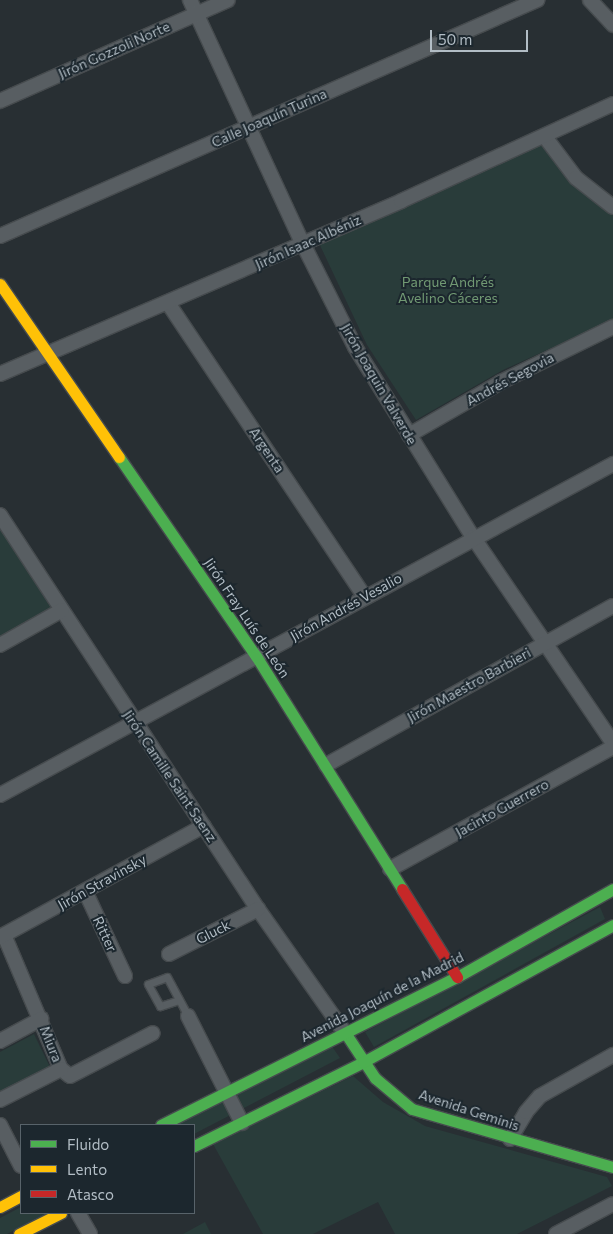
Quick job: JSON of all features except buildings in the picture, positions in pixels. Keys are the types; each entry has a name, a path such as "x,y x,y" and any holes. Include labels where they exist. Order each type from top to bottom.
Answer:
{"street":[{"name":"Jirón Joaquin Valverde","path":"190,0 303,244 355,346 408,435 473,537 543,644 613,745"},
{"name":"Jirón Gozzoli Norte","path":"0,101 228,0"},
{"name":"Calle Joaquín Turina","path":"0,236 537,0"},
{"path":"590,0 613,25"},
{"name":"Jirón Isaac Albéniz","path":"0,374 303,244 545,137 613,104"},
{"path":"545,137 576,178 613,207"},
{"name":"Jirón Fray Luís de León","path":"0,284 46,354 256,656 457,977"},
{"name":"Argenta","path":"168,303 365,597"},
{"name":"Andrés Segovia","path":"408,435 501,382 613,327"},
{"name":"Jirón Andrés Vesalio","path":"0,795 473,537 613,464"},
{"name":"Jirón Camille Saint Saenz","path":"0,515 134,723 258,909 346,1034"},
{"name":"Jirón Maestro Barbieri","path":"326,765 613,606"},
{"path":"0,645 62,610"},
{"name":"Jacinto Guerrero","path":"390,869 613,745"},
{"name":"Jirón Stravinsky","path":"2,936 204,826"},
{"name":"Avenida Joaquín de la Madrid","path":"163,1124 457,977 613,889"},
{"name":"Ritter","path":"85,892 125,976"},
{"path":"602,895 609,907"},
{"name":"Gluck","path":"169,954 258,909"},
{"path":"195,1146 363,1062 613,926"},
{"name":"Miura","path":"2,936 41,1019 61,1069"},
{"path":"188,1016 242,1123"},
{"path":"0,1041 41,1019"},
{"path":"0,1100 61,1069 70,1076 153,1033"},
{"name":"Avenida Geminis","path":"346,1034 363,1062 391,1094 412,1109 510,1139 613,1167"},
{"path":"510,1139 526,1112 540,1096 613,1055"},
{"path":"0,1125 20,1164"},
{"path":"0,1207 20,1197"},
{"path":"556,1234 613,1204"},
{"path":"19,1234 59,1214"},
{"path":"79,1214 90,1234"}],"lane":[{"path":"179,1000 158,1005 148,984 166,976 188,1016"}],"green space":[{"name":"Parque Andrés Avelino Cáceres","path":"543,142 613,213 613,320 503,370 416,420 367,345 318,241"},
{"path":"0,527 52,609 0,638"},
{"path":"600,907 605,919 374,1047 365,1032"},
{"path":"34,1034 50,1067 0,1093 0,1052"},
{"path":"331,1045 340,1058 195,1133 195,1124 176,1124"},
{"path":"353,1076 383,1102 425,1126 607,1177 612,1186 517,1234 395,1234 378,1202 313,1234 263,1234 213,1144"},
{"path":"20,1208 20,1214 46,1214 7,1234 0,1234 0,1218"},
{"path":"205,1222 211,1234 183,1234"}],"traffic: fast":[{"path":"119,457 256,656 402,889"},
{"path":"163,1124 457,977 613,889"},
{"path":"195,1146 363,1062 613,925"},
{"path":"346,1034 375,1078 412,1109 613,1167"}],"traffic: slow":[{"path":"0,284 119,457"},
{"path":"0,1207 20,1197"},
{"path":"19,1234 59,1214"}],"traffic: jam":[{"path":"402,889 457,977"}]}
